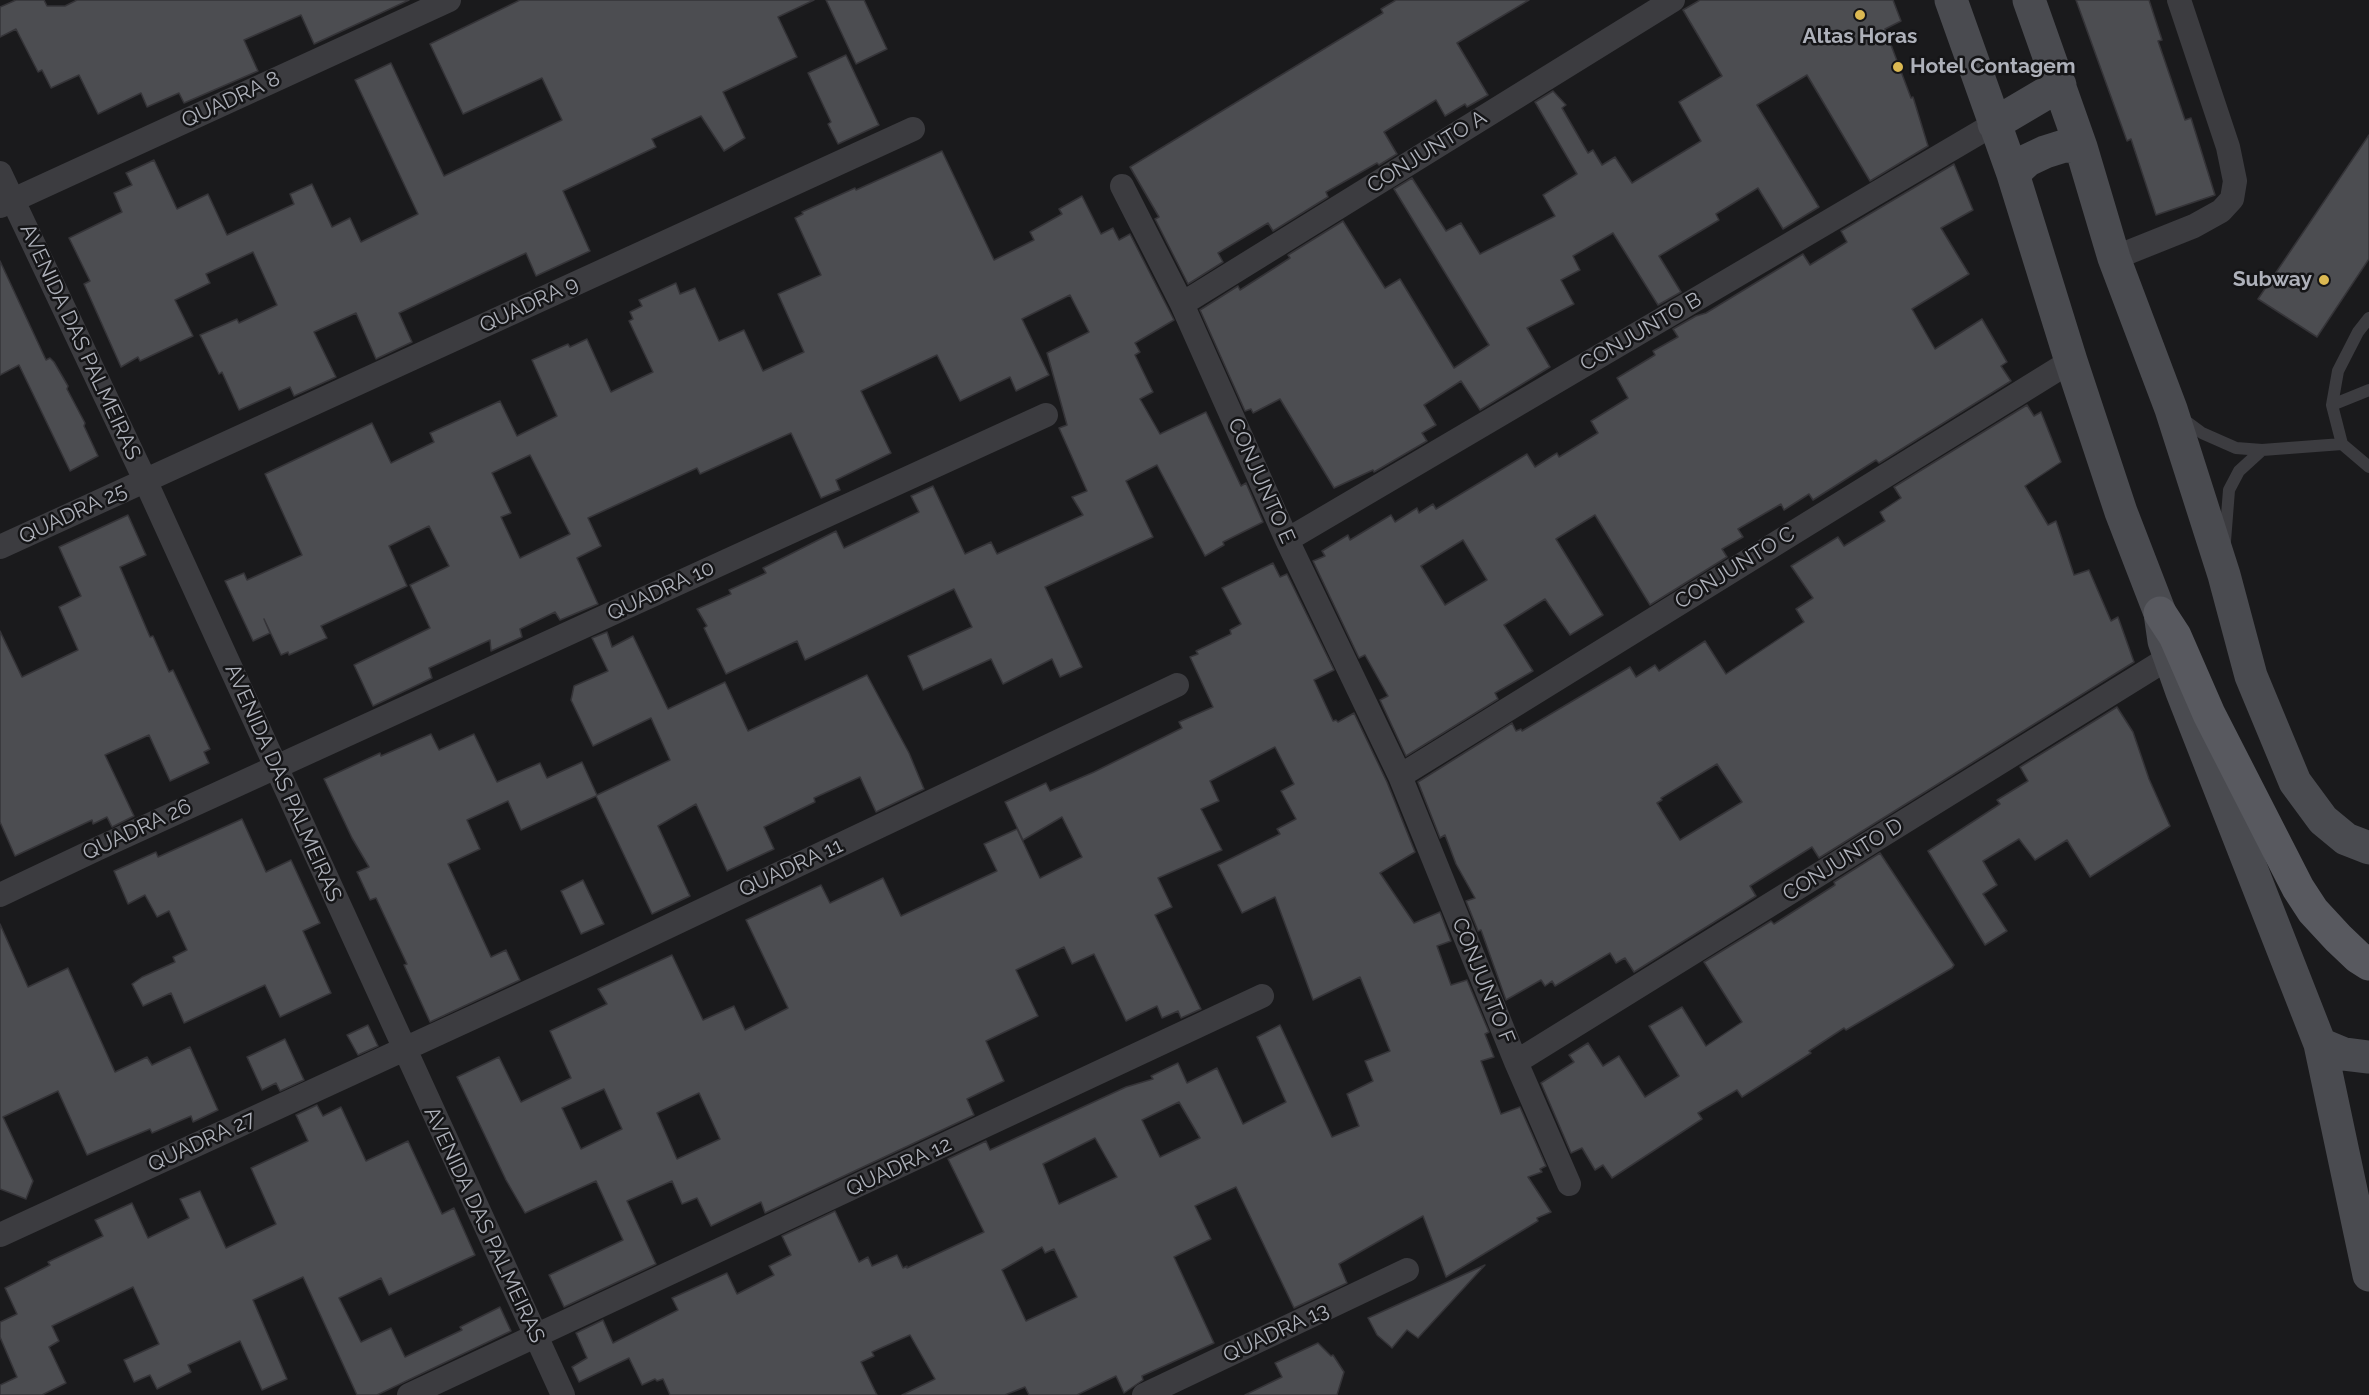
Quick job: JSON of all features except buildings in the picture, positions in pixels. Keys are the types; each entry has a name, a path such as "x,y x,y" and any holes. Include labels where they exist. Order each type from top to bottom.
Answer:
{"main road":[{"path":"1951,0 2013,174 2121,512 2160,613 2175,636 2209,714 2298,888 2325,925 2358,957 2369,964"},
{"path":"2029,0 2081,147 2114,258 2171,409 2224,575 2251,676 2295,782 2323,820 2346,839 2369,848"},
{"path":"1994,124 2060,85"},
{"path":"2013,174 2028,160 2045,152 2064,146 2081,147"},
{"path":"2160,613 2162,630 2190,715 2320,1044 2369,1275"},
{"path":"2320,1044 2344,1054 2369,1057"}],"street":[{"name":"QUADRA 8","path":"7,203 449,0"},
{"name":"CONJUNTO A","path":"1182,304 1673,0"},
{"path":"2114,258 2194,226 2222,211 2232,199 2235,181 2228,147 2179,0"},
{"name":"CONJUNTO B","path":"1287,540 1994,124"},
{"name":"QUADRA 9","path":"145,480 913,129"},
{"name":"AVENIDA DAS PALMEIRAS","path":"0,172 7,203 145,480 563,1395"},
{"name":"CONJUNTO E","path":"1122,186 1182,304 1287,540 1400,776"},
{"name":"CONJUNTO C","path":"1400,776 2071,361"},
{"name":"QUADRA 10","path":"275,767 1046,415"},
{"name":"QUADRA 25","path":"0,547 145,480"},
{"name":"CONJUNTO D","path":"1516,1062 2170,657"},
{"name":"QUADRA 11","path":"404,1050 1177,685"},
{"name":"QUADRA 26","path":"0,895 275,767"},
{"name":"CONJUNTO F","path":"1400,776 1516,1062 1569,1184"},
{"name":"QUADRA 12","path":"409,1395 1262,996"},
{"name":"QUADRA 27","path":"0,1235 404,1050"},
{"name":"QUADRA 13","path":"1144,1395 1407,1270"}],"lane":[{"path":"2369,318 2358,332 2338,371 2332,405 2342,444 2369,467"},
{"path":"2332,405 2369,390"},
{"path":"2171,409 2202,434 2236,448 2262,450 2342,444"},
{"path":"2224,575 2225,514 2229,490 2239,471 2262,450"}],"place":[{"name":"Altas Horas","path":"1860,15"},
{"name":"Hotel Contagem","path":"1898,67"},
{"name":"Subway","path":"2324,280"}]}
